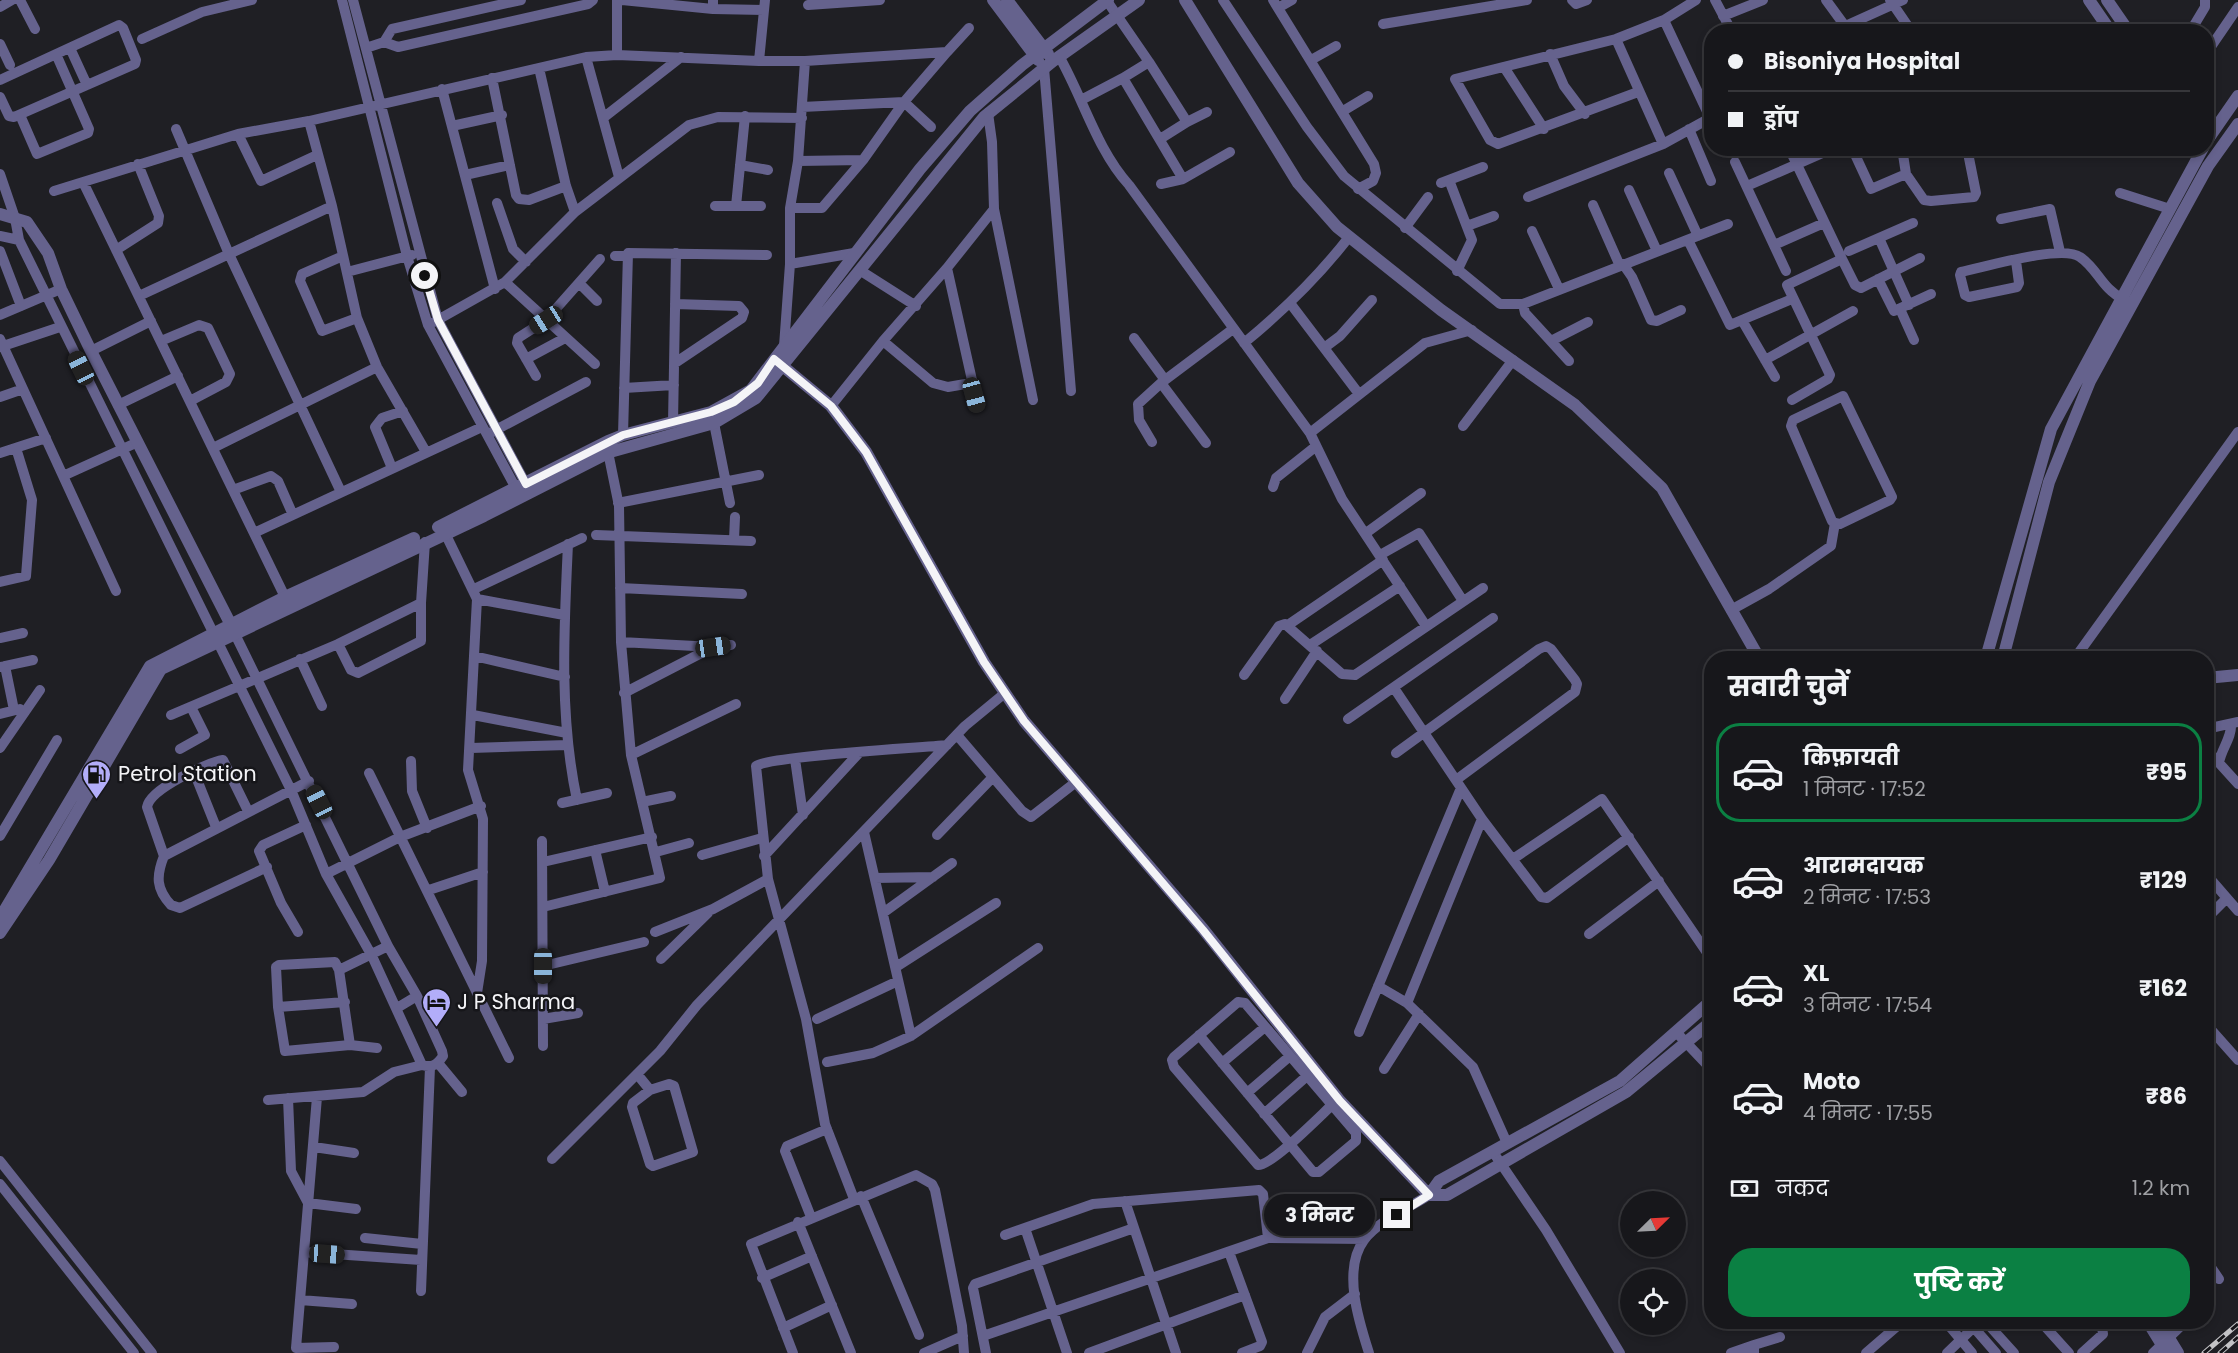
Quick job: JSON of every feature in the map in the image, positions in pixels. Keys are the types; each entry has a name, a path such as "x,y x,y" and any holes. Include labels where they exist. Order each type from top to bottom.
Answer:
{"street":[{"path":"0,7 12,0"},
{"path":"20,0 35,29"},
{"path":"142,39 202,12 252,0"},
{"path":"342,0 433,322 489,431 524,490"},
{"path":"354,0 366,48 373,105"},
{"path":"384,42 392,29 519,0 520,20"},
{"path":"366,48 384,42 398,47 588,4 592,0"},
{"path":"616,0 617,55"},
{"path":"622,0 764,5 759,61"},
{"path":"808,5 880,0"},
{"path":"993,0 1039,52 1052,62 1083,99 1110,164 1129,185 1310,433 1342,499 1426,626"},
{"path":"1007,0 1039,52"},
{"path":"0,933 49,860 150,666 446,533 623,435 711,412 734,402 779,363 861,271 988,113 1052,62 1119,16 1138,0"},
{"path":"1185,0 1298,183 1337,227 1441,310 1575,405 1662,488 1736,607 1756,651"},
{"path":"1223,0 1306,127 1344,176 1500,304 1523,304 1728,224"},
{"path":"1292,0 1275,4 1343,111 1376,169 1373,181 1358,189"},
{"path":"1383,24 1527,0"},
{"path":"1572,0 1576,4 1587,0"},
{"path":"1638,92 1585,114 1498,144 1490,140 1455,79 1616,39 1664,20 1696,0"},
{"path":"1715,0 1728,24"},
{"path":"1724,16 1763,0"},
{"path":"1826,0 1844,24"},
{"path":"2089,0 2106,24"},
{"path":"2107,0 2124,24"},
{"path":"2195,24 2205,7 2205,0"},
{"path":"784,346 854,254 970,111 1039,52 1108,1 1187,122"},
{"path":"1849,24 1896,2 1908,24"},
{"path":"2214,42 2238,7"},
{"path":"1664,20 1704,103"},
{"path":"0,80 117,26 123,28 136,62 20,115 9,116 0,97"},
{"path":"790,208 822,208 828,205 904,102 969,28"},
{"path":"1616,39 1663,144"},
{"path":"0,44 10,64"},
{"path":"1311,60 1336,46"},
{"path":"70,48 87,85"},
{"path":"54,191 184,148 238,134 309,121 586,57 617,55 805,61 947,52"},
{"path":"20,115 37,154 86,134 89,129 57,54"},
{"path":"1550,54 1564,86 1585,114"},
{"path":"586,57 619,177"},
{"path":"603,117 681,57"},
{"path":"233,630 285,597 608,452 714,423 756,398 779,363 784,346 790,264 790,208 798,161 805,61"},
{"path":"1052,62 1071,391"},
{"path":"1083,99 1149,62"},
{"path":"1504,67 1544,129"},
{"path":"538,68 566,186 575,212"},
{"path":"492,78 502,115 516,195 519,199 529,200 566,186"},
{"path":"1123,78 1184,179"},
{"path":"442,89 495,289"},
{"path":"1343,111 1368,96"},
{"path":"2214,131 2238,96"},
{"path":"433,322 505,282 575,212 619,177 696,122 712,117 802,113 904,102 931,127"},
{"path":"1160,139 1207,112"},
{"path":"988,113 993,142 994,209 1033,400"},
{"path":"452,126 502,115"},
{"path":"736,206 745,116"},
{"path":"309,121 332,206 357,318 377,367 426,452"},
{"path":"1528,197 1663,144 1704,121"},
{"path":"2005,651 2049,482 2085,392 2208,166 2238,124"},
{"path":"176,129 229,254 342,492"},
{"path":"1689,129 1711,181"},
{"path":"238,134 261,181 317,155"},
{"path":"2214,149 2217,153"},
{"path":"1161,184 1184,179 1230,152"},
{"path":"1793,156 1824,223 1845,255 1857,288 1920,258"},
{"path":"1747,186 1816,156"},
{"path":"1856,156 1871,189 1906,174"},
{"path":"1903,156 1906,174 1924,200 1974,197 1976,193 1969,156"},
{"path":"1988,651 2051,429 2123,299 2196,156"},
{"path":"2201,156 2208,166"},
{"path":"798,161 863,160"},
{"path":"1735,162 1786,271"},
{"path":"116,250 158,223 159,216 138,164"},
{"path":"465,175 510,165"},
{"path":"740,165 768,170"},
{"path":"1457,271 1472,243 1467,226 1445,182 1483,167"},
{"path":"1669,173 1728,323 1732,326 1792,300"},
{"path":"0,174 15,218 19,240 45,296 291,790 326,874 430,1065 462,1092"},
{"path":"84,182 285,597"},
{"path":"1629,190 1657,251"},
{"path":"2120,194 2170,209"},
{"path":"1405,228 1428,197"},
{"path":"497,203 513,249 526,262"},
{"path":"1593,205 1622,265 1632,277 1651,320 1657,321 1681,310"},
{"path":"139,296 332,206"},
{"path":"715,206 761,206"},
{"path":"831,406 994,209"},
{"path":"2001,219 2050,209 2060,252"},
{"path":"0,214 27,222 48,253 61,289 91,351 309,781 388,946 417,996 442,1051 443,1056 430,1065 393,1072 363,1092 268,1100"},
{"path":"1467,226 1494,216"},
{"path":"1792,400 1829,377 1792,300 1787,287 1788,283 1913,222"},
{"path":"1774,245 1824,223"},
{"path":"1532,231 1559,289"},
{"path":"0,236 19,240"},
{"path":"1244,343 1290,303 1328,264 1349,237"},
{"path":"1879,238 1894,271 1914,340"},
{"path":"0,251 21,306"},
{"path":"623,435 628,256 630,252 767,255"},
{"path":"2016,261 2019,283 2017,287 1969,297 1965,295 1960,273 2016,261 2060,252 2081,257 2112,294 2123,299"},
{"path":"673,423 676,253"},
{"path":"790,264 854,254"},
{"path":"347,272 413,255"},
{"path":"343,256 302,274 300,281 322,331 357,318"},
{"path":"615,256 628,256"},
{"path":"536,376 517,344 518,338 546,320 600,259"},
{"path":"947,268 978,407"},
{"path":"861,271 916,306"},
{"path":"1878,279 1892,310 1905,307 1931,294"},
{"path":"505,282 595,364"},
{"path":"579,282 597,302"},
{"path":"0,315 61,289"},
{"path":"1324,348 1340,336 1372,300"},
{"path":"1290,303 1359,394"},
{"path":"675,304 739,306 744,312 742,318 675,363"},
{"path":"1523,304 1525,313 1569,361"},
{"path":"1765,360 1809,333 1853,311"},
{"path":"91,351 151,321"},
{"path":"1551,341 1588,322"},
{"path":"1743,322 1775,377"},
{"path":"161,341 200,325 208,328 230,374 226,382 190,401"},
{"path":"60,327 1,345 116,591"},
{"path":"1152,442 1139,420 1137,409 1142,400 1233,329"},
{"path":"1310,433 1425,343 1472,330"},
{"path":"526,359 565,338"},
{"path":"1134,338 1206,442"},
{"path":"883,341 933,383 948,387 971,383"},
{"path":"1464,426 1513,360"},
{"path":"779,363 831,406 866,452 972,642 1024,721 1203,930 1332,1105 1356,1133 1356,1141 1316,1173 1288,1144 1199,1035"},
{"path":"213,448 377,367"},
{"path":"118,405 178,376"},
{"path":"254,533 426,452 489,431 586,382"},
{"path":"624,388 674,385"},
{"path":"0,397 23,389"},
{"path":"1843,396 1892,497 1840,524 1836,523 1832,522 1791,426 1793,420 1843,396"},
{"path":"392,468 375,427 382,418 403,411"},
{"path":"714,423 730,503"},
{"path":"2080,651 2238,432"},
{"path":"0,453 46,438"},
{"path":"63,476 138,442"},
{"path":"1273,487 1275,478 1315,447"},
{"path":"0,582 26,576 32,500 16,448"},
{"path":"543,907 659,880 656,852 631,755 621,642 618,503 608,452"},
{"path":"618,503 759,475"},
{"path":"233,490 271,476 278,481 293,515"},
{"path":"1366,533 1421,493"},
{"path":"734,540 735,517"},
{"path":"1736,607 1769,589 1831,546 1836,523"},
{"path":"446,533 475,594 473,715 468,770 481,806 482,962 477,993"},
{"path":"1244,675 1279,626 1288,625 1419,533 1463,601"},
{"path":"596,535 751,541"},
{"path":"475,594 582,538"},
{"path":"338,644 351,670 356,674 421,641 425,542"},
{"path":"568,544 564,615 567,745 577,800"},
{"path":"1285,699 1313,648 1400,586"},
{"path":"620,588 742,594"},
{"path":"1288,625 1342,674 1350,676 1483,588"},
{"path":"475,594 564,615"},
{"path":"171,715 338,644 422,603"},
{"path":"1348,719 1493,618"},
{"path":"0,638 22,633"},
{"path":"621,642 713,647 731,645"},
{"path":"624,693 713,647"},
{"path":"1359,1032 1459,784 1575,692 1577,684 1551,649 1542,647 1396,753"},
{"path":"474,656 565,677"},
{"path":"300,659 322,706"},
{"path":"20,709 2,667 33,660"},
{"path":"2214,677 2238,675"},
{"path":"1394,687 1482,819 1541,897 1547,898 1629,837"},
{"path":"0,748 20,709 40,690"},
{"path":"552,1159 660,1051 697,1005 957,735 1005,693"},
{"path":"631,755 736,704"},
{"path":"180,749 206,735 191,707"},
{"path":"0,714 20,709"},
{"path":"473,715 567,733"},
{"path":"2214,727 2235,723"},
{"path":"2219,763 2223,744 2235,723"},
{"path":"957,735 1022,811 1031,817 1076,782"},
{"path":"0,836 57,740"},
{"path":"471,748 567,745"},
{"path":"919,1335 827,1129 807,1027 768,879 756,766 761,763 795,759 947,746"},
{"path":"764,856 858,753"},
{"path":"2214,758 2238,784"},
{"path":"795,759 803,815"},
{"path":"164,856 148,813 148,801 157,791 223,760 248,811"},
{"path":"411,761 412,791 427,828"},
{"path":"194,772 216,826"},
{"path":"369,773 429,890 509,1058"},
{"path":"0,915 92,774"},
{"path":"937,835 993,777"},
{"path":"267,867 180,908 171,905 158,884 158,870 164,856 216,826 309,781"},
{"path":"562,803 607,793"},
{"path":"642,802 671,796"},
{"path":"1513,859 1599,799 1605,802 1704,948"},
{"path":"326,874 400,837 481,806"},
{"path":"1407,1003 1482,819"},
{"path":"298,933 281,903 259,851 263,844 306,825"},
{"path":"864,832 911,1036"},
{"path":"543,862 652,837"},
{"path":"702,855 762,837"},
{"path":"543,842 543,1046"},
{"path":"656,852 689,843"},
{"path":"595,850 605,892"},
{"path":"883,913 952,863"},
{"path":"429,890 483,872"},
{"path":"875,878 933,877"},
{"path":"655,932 713,909 768,879"},
{"path":"1589,933 1659,881"},
{"path":"2214,883 2238,911"},
{"path":"2214,912 2227,898"},
{"path":"896,968 996,903"},
{"path":"661,959 713,909"},
{"path":"543,966 644,942"},
{"path":"339,970 372,956 388,946"},
{"path":"827,1062 873,1053 911,1036 1038,948"},
{"path":"350,1045 345,1002 339,970 335,962 279,965 275,971 285,1051 350,1045 377,1048"},
{"path":"817,1019 898,981"},
{"path":"1378,986 1407,1003 1473,1067 1507,1143"},
{"path":"397,1008 417,996"},
{"path":"1332,1105 1264,1165 1255,1163 1174,1067 1174,1057 1240,1001 1290,1056 1340,1101 1429,1195 1446,1195 1626,1092 1704,1028"},
{"path":"278,1007 345,1002"},
{"path":"1369,1353 1354,1294 1356,1261 1365,1239 1429,1195 1439,1181 1614,1085 1704,1008"},
{"path":"543,1018 578,1013"},
{"path":"1384,1069 1419,1014"},
{"path":"1222,1063 1264,1027"},
{"path":"2214,1032 2238,1060"},
{"path":"1677,1033 1704,1062"},
{"path":"1247,1093 1290,1056"},
{"path":"421,1291 430,1065"},
{"path":"1264,1114 1305,1068"},
{"path":"637,1074 650,1090"},
{"path":"673,1084 693,1152 653,1166 650,1164 632,1107 633,1103 650,1090 673,1084"},
{"path":"317,1097 296,1348 334,1347"},
{"path":"288,1098 291,1171 308,1203"},
{"path":"811,1217 784,1151 787,1146 827,1129"},
{"path":"314,1147 354,1153"},
{"path":"1493,1152 1500,1166 1546,1230 1620,1353"},
{"path":"0,1161 152,1353"},
{"path":"793,1353 762,1278 751,1244 910,1176 923,1177 932,1184 963,1336 964,1353"},
{"path":"0,1184 134,1353"},
{"path":"1005,1235 1093,1204 1259,1190 1263,1194 1268,1239"},
{"path":"1125,1201 1176,1353"},
{"path":"308,1203 356,1209"},
{"path":"798,1222 851,1353"},
{"path":"1025,1228 1067,1353"},
{"path":"986,1353 974,1285 1134,1228"},
{"path":"366,1238 422,1244"},
{"path":"983,1336 1268,1239 1365,1239"},
{"path":"304,1252 421,1260"},
{"path":"1229,1252 1262,1342 1260,1346 1242,1353"},
{"path":"762,1278 812,1256"},
{"path":"2214,1272 2219,1279"},
{"path":"1307,1353 1325,1317 1354,1294"},
{"path":"1089,1353 1245,1295"},
{"path":"300,1300 352,1304"},
{"path":"783,1328 832,1305"},
{"path":"1866,1353 1894,1329"},
{"path":"1952,1329 1971,1352 1984,1339"},
{"path":"1947,1353 1969,1329"},
{"path":"1976,1329 1996,1353"},
{"path":"1992,1329 2014,1353"},
{"path":"2052,1329 2069,1353"},
{"path":"2082,1353 2103,1334 2102,1329"},
{"path":"2152,1329 2167,1353"},
{"path":"2163,1329 2178,1353"},
{"path":"2153,1353 2178,1329"},
{"path":"924,1353 963,1336"},
{"path":"1731,1353 1754,1349 1780,1337"}],"railway":[{"path":"2204,1353 2238,1324"},
{"path":"2220,1353 2238,1337"}],"place":[{"name":"Petrol Station","path":"97,800"},
{"name":"J P Sharma","path":"436,1028"}],"route":[{"path":"425,276 438,320 526,484 623,435 711,412 734,402 752,390 774,359 831,406 866,452 984,662 1024,721 1203,930 1340,1101 1429,1195 1397,1215"}]}
